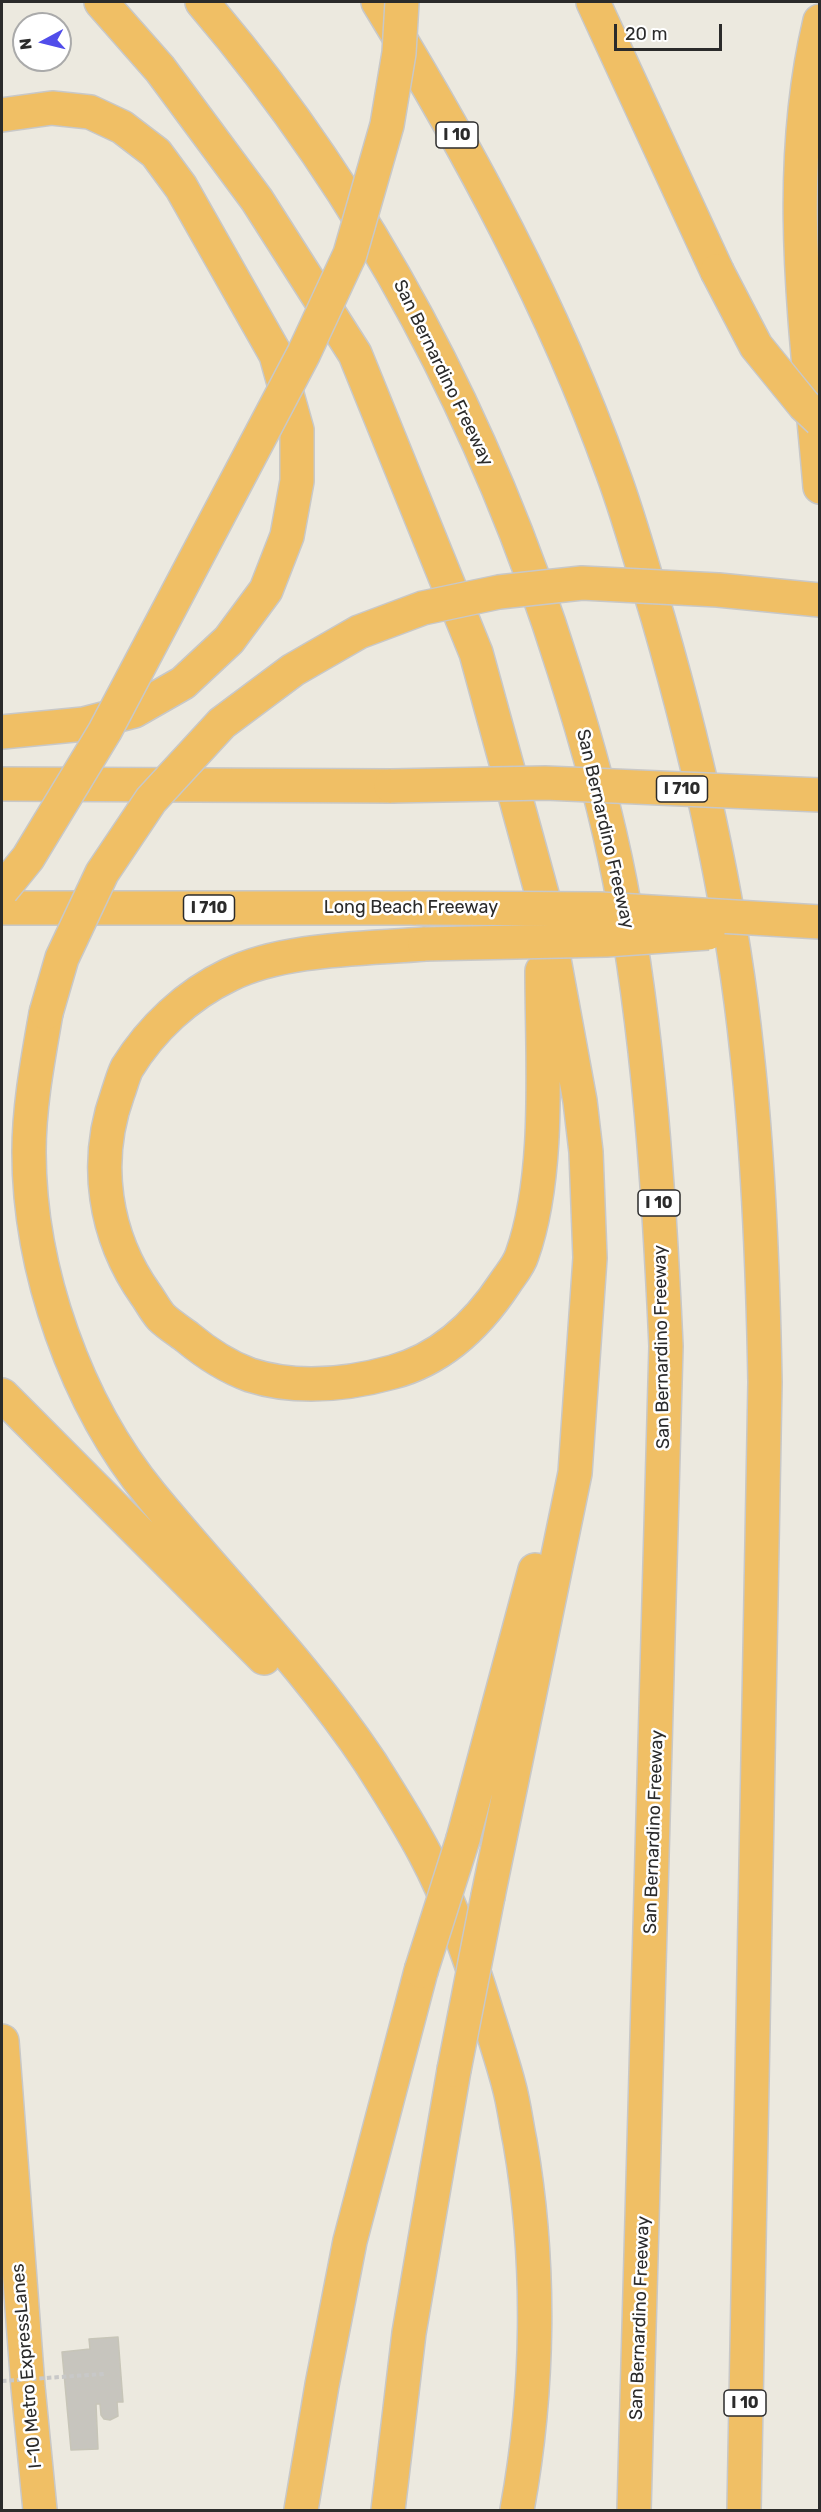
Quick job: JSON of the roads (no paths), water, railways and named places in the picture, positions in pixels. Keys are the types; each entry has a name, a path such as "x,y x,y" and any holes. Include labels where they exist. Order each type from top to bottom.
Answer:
{"highway":[{"path":"101,2 160,69 257,200 355,354 476,653 542,894 575,1066 586,1152 590,1258 575,1473 454,2070 409,2333 388,2511"},
{"name":"San Bernardino Freeway","path":"202,2 240,45 341,187 388,262 459,395 525,552 553,633 579,718 620,881 652,1105 661,1223 666,1346 655,1826 634,2511"},
{"name":"I 10","path":"378,2 443,109 529,272 612,471 668,654 691,742 719,865 735,963 747,1053 760,1214 765,1382 744,2511"},
{"path":"2,890 28,858 110,721 304,353 350,254 387,125 399,52 402,2"},
{"path":"592,2 717,271 756,346 819,420"},
{"path":"819,21 802,127 798,208 819,487"},
{"path":"2,732 84,724 134,711 183,682 229,640 266,590 286,536 297,481 297,430 276,355 181,187 156,153 122,127 90,112 52,108 3,114"},
{"path":"517,2511 532,2385 535,2280 528,2188 510,2089 463,1935 425,1854 369,1761 317,1691 148,1492 117,1446 85,1391 59,1327 44,1272 34,1213 29,1153 33,1092 46,1013 62,958 102,873 151,800 222,723 293,670 359,632 423,608 499,592 582,583 718,590 819,600"},
{"path":"545,783 819,773"},
{"name":"I 710","path":"2,784 391,786 545,783 819,795"},
{"path":"542,894 542,1123 534,1204 522,1258 496,1296 462,1335 415,1366 357,1383 302,1385 248,1374 203,1350 161,1317 128,1270 108,1215 104,1162 111,1111 126,1071 153,1033 182,1004 230,974 282,958 330,951 425,944 606,940 819,924"},
{"name":"Long Beach Freeway","path":"2,908 600,909 819,924"},
{"path":"301,2511 322,2385 350,2241 421,1971 463,1839 559,1477 584,1352"},
{"path":"2,1395 207,1598 332,1728 378,1785 425,1854"},
{"name":"I-10 Metro ExpressLanes","path":"2,2041 28,2387 40,2511"},
{"path":"747,2296 767,2511"}]}
